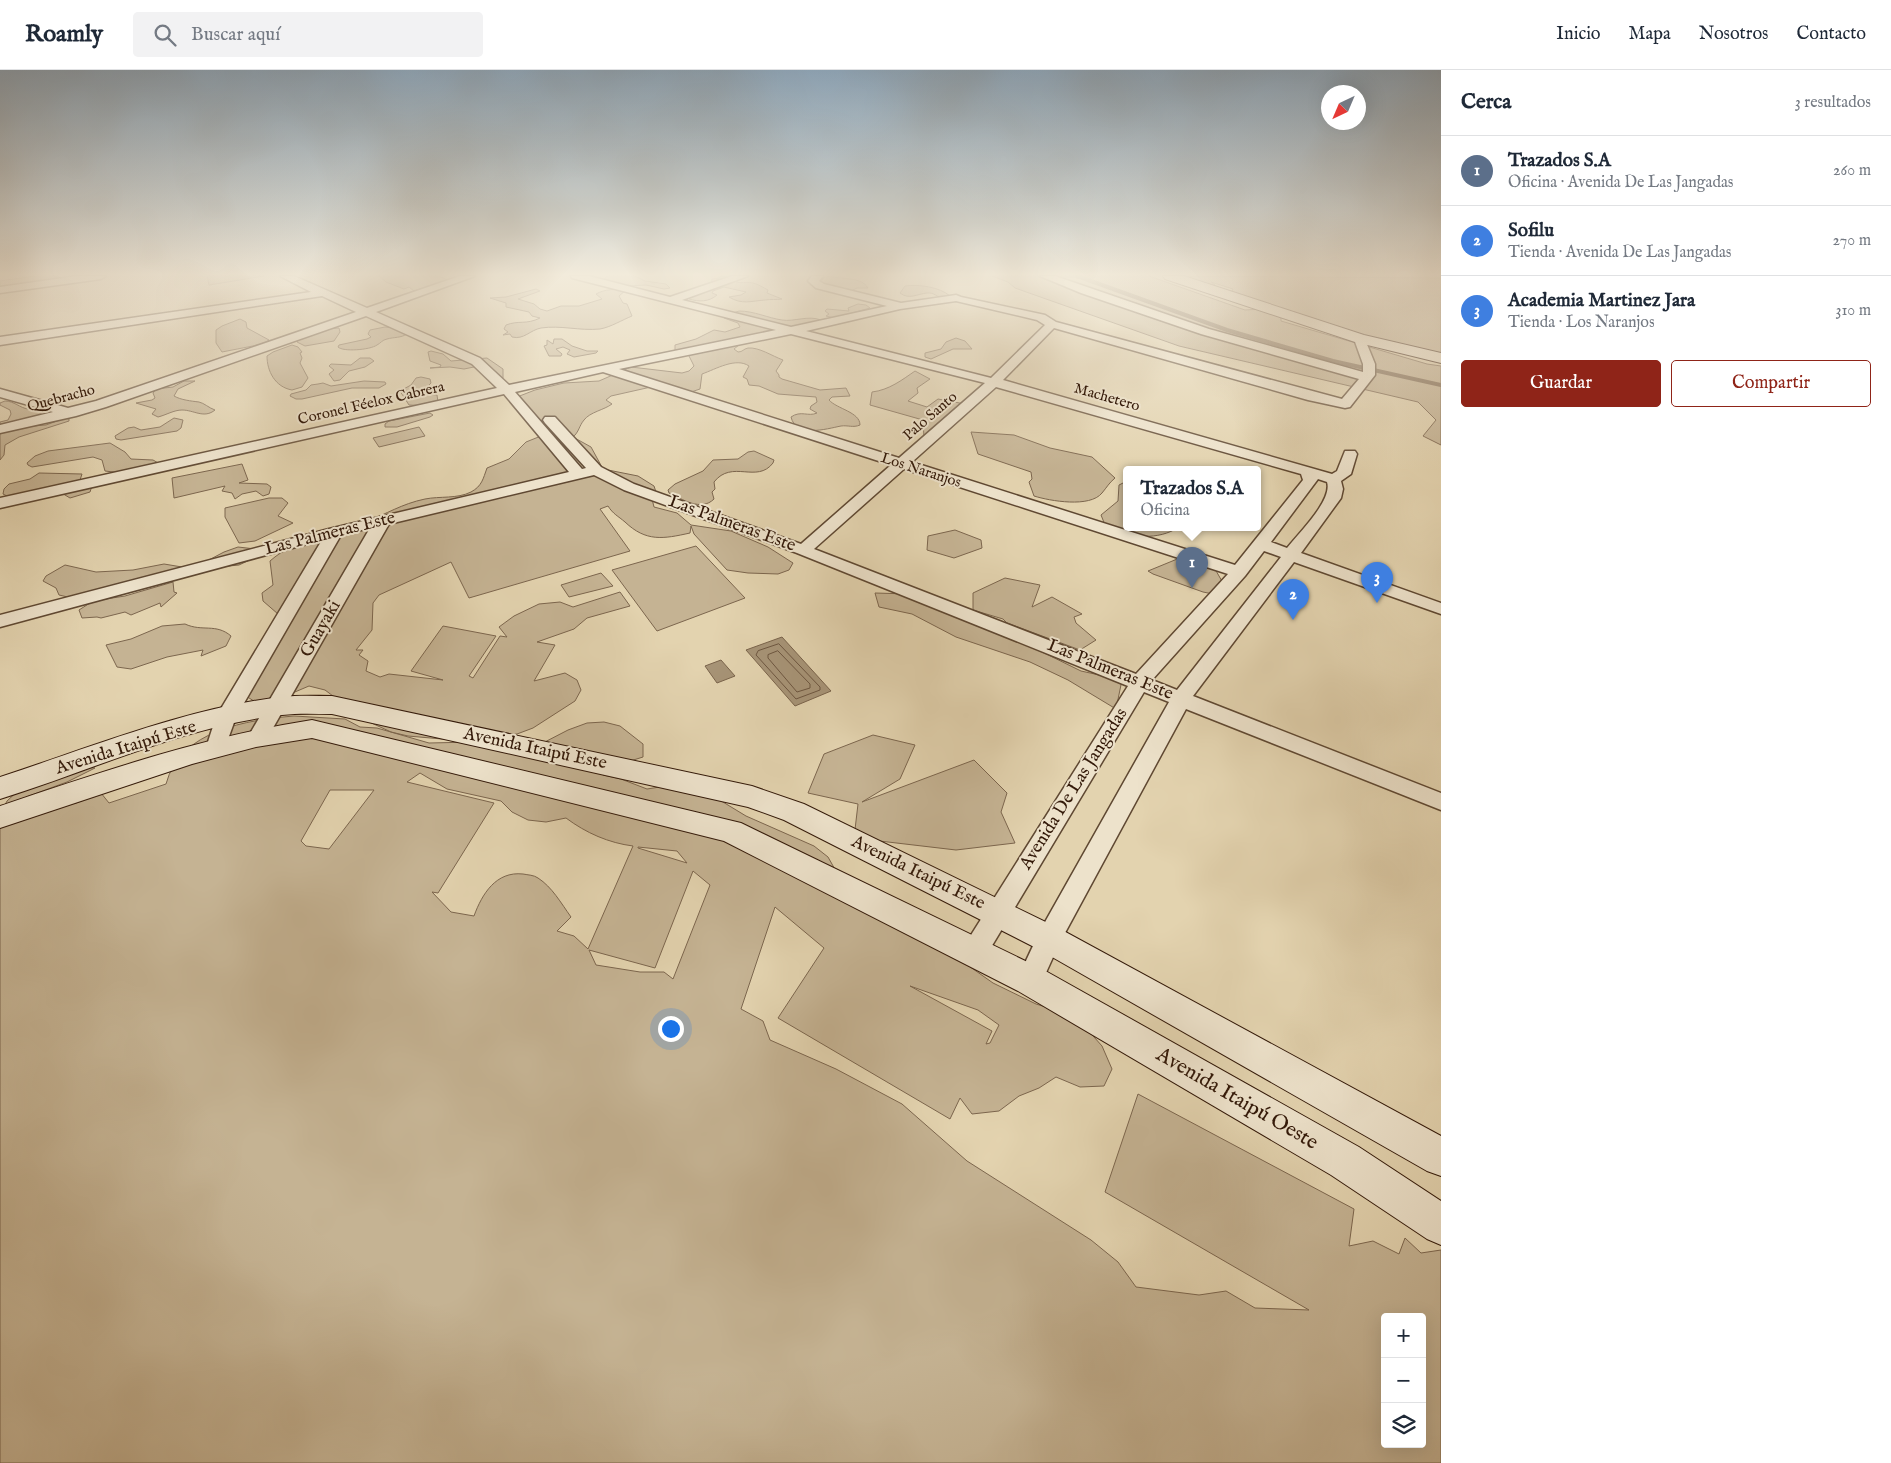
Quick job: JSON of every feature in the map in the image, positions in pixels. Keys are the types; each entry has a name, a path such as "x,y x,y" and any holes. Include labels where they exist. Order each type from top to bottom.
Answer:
{"street":[{"name":"Quebracho","path":"0,430 111,401 282,341"},
{"path":"436,341 476,360 532,400"},
{"path":"450,341 493,358"},
{"name":"Coronel Féelox Cabrera","path":"0,503 604,368 738,341"},
{"name":"Machetero","path":"828,341 994,382 1308,470 1333,479"},
{"name":"Palo Santo","path":"803,550 994,382 1035,341"},
{"path":"1113,341 1345,404 1369,372"},
{"path":"1233,341 1278,355 1369,372"},
{"path":"1361,341 1369,372"},
{"path":"1369,341 1441,358"},
{"path":"1402,341 1441,350"},
{"name":"Los Naranjos","path":"604,368 1239,572"},
{"path":"509,373 513,388 587,472"},
{"path":"0,393 71,413"},
{"path":"545,414 587,472"},
{"path":"1030,980 1049,939 1181,699 1292,556 1333,498 1337,486 1333,479 1344,474 1350,454"},
{"name":"Avenida De Las Jangadas","path":"975,951 1140,682 1239,572 1311,480 1308,470"},
{"name":"Las Palmeras Este","path":"0,621 334,532 587,472 803,550 1441,802"},
{"name":"Guayaki","path":"258,737 383,520"},
{"path":"216,748 226,717 334,532"},
{"path":"1260,544 1441,610"},
{"name":"Avenida Itaipú Este","path":"0,788 180,729 226,717 276,707 332,705 752,797 794,812 1049,939"},
{"name":"Avenida Itaipú Este","path":"0,817 168,761 258,737 312,729 731,831 1030,980"},
{"path":"731,831 752,797"},
{"path":"1049,939 1441,1157"},
{"name":"Avenida Itaipú Oeste","path":"1030,980 1345,1161 1441,1225"}],"shaded area":[{"path":"216,341 267,341 263,344 222,352"},
{"path":"297,341 334,341 305,346"},
{"path":"358,341 382,341 374,347 363,349 341,349 338,347 339,345"},
{"path":"547,341 553,344 554,341 565,341 572,346 587,351 598,351 574,357 567,354 570,350 563,347 556,349 562,354 561,356 549,356 544,346 547,345"},
{"path":"689,341 728,341 739,345 734,349 738,352 746,348 752,348 783,360 776,371 782,379 820,390 846,388 850,396 832,397 829,400 856,417 860,425 805,430 794,424 791,417 798,414 817,413 810,409 817,402 816,397 778,394 759,386 749,385 747,379 743,377 749,366 732,363 702,374 700,389 691,392 651,387 611,396 606,400 612,404 587,417 573,437 591,447 603,469 638,476 654,486 656,492 652,499 654,507 677,513 691,525 731,531 768,547 793,563 789,570 778,574 727,570 694,534 691,526 690,533 671,537 648,536 633,528 608,506 600,509 630,551 469,598 451,562 379,595 373,603 372,630 356,650 363,650 359,655 368,661 366,671 380,677 389,674 443,680 411,671 443,626 496,636 469,676 473,678 500,636 507,637 499,627 514,616 539,604 560,602 573,607 620,592 630,606 587,618 574,629 537,642 555,645 534,681 565,673 577,680 581,690 575,701 533,728 517,734 442,739 408,736 391,732 365,720 325,690 309,686 276,700 257,703 246,696 279,622 278,614 263,601 262,593 273,585 270,561 280,553 303,541 365,522 409,504 425,499 460,496 475,490 480,485 487,468 509,459 526,442 541,436 517,397 535,390 564,383 599,381 631,367 682,373 689,371 694,366 688,354 675,351 675,345"},
{"path":"965,341 972,349 953,349 931,359 925,357 925,353 941,349 946,342"},
{"path":"1165,341 1349,341 1427,364 1441,366 1441,445 1423,436 1436,420 1418,402 1179,346"},
{"path":"1380,341 1441,341 1441,359"},
{"path":"292,345 298,347 302,352 300,353 302,358 300,363 308,378 302,387 292,390 281,386 273,378 267,362 267,356"},
{"path":"428,352 443,354 451,361 487,358 503,369 503,378 498,379 489,366 464,369 450,367 430,368 440,367 441,365 430,361"},
{"path":"360,358 370,358 374,361 365,367 349,371 340,380 334,381 329,374 334,370 329,366 331,364 351,365"},
{"path":"915,371 930,379 917,388 918,393 908,401 927,407 938,399 965,404 924,438 923,420 870,405 872,392 890,387"},
{"path":"416,378 430,379 431,383 426,388 418,391 418,393 437,395 438,402 432,406 409,405 400,391 411,385"},
{"path":"184,381 195,381 178,389 174,396 201,403 215,410 211,413 203,414 179,410 158,417 152,414 156,409 136,403 155,398 153,393 156,389 173,387"},
{"path":"364,381 385,382 386,384 379,388 352,388 302,399 290,396 291,394 306,390 311,385 323,383 331,386"},
{"path":"5,401 43,413 20,427 46,425 65,418 69,419 69,421 19,437 5,445 4,455 0,460 0,422 8,420 11,414 10,410 0,405 0,403"},
{"path":"430,413 433,415 430,417 397,427 385,427 385,424 389,421"},
{"path":"174,418 183,420 181,428 177,431 121,440 116,439 115,436 128,428 134,427 141,430 160,427"},
{"path":"419,427 425,436 379,447 373,438"},
{"path":"971,432 1014,435 1050,448 1092,457 1115,478 1102,493 1096,498 1089,500 1070,502 1034,496 1029,482 1032,479 1031,472 978,454"},
{"path":"110,443 125,452 131,459 153,460 160,464 122,473 105,471 102,460 93,457 32,467 27,463 35,456 48,451"},
{"path":"754,451 774,460 773,463 767,469 760,472 736,471 721,475 714,482 715,489 712,492 714,499 709,503 692,503 669,493 668,490 675,484 703,471 713,460 738,459 748,452"},
{"path":"242,464 248,480 239,483 267,484 271,487 269,494 263,496 256,491 242,494 235,499 232,493 222,491 225,486 174,498 172,478"},
{"path":"39,473 82,474 80,480 92,486 90,492 70,498 60,492 11,498 3,494 4,489 9,484 30,479"},
{"path":"1123,483 1123,531 1171,531 1153,536 1135,536 1107,530 1101,515 1118,501 1119,485"},
{"path":"269,498 282,498 288,503 278,516 293,523 255,541 239,543 225,517 225,508"},
{"path":"955,530 981,540 982,548 954,558 927,550 928,536"},
{"path":"696,546 745,598 657,631 612,570"},
{"path":"238,547 264,550 258,556 239,565 208,568 72,598 59,595 56,588 43,581 46,576 65,565 96,572 133,570 164,564 182,567 205,562"},
{"path":"1187,555 1215,569 1223,583 1218,595 1203,592 1148,571"},
{"path":"601,573 613,586 569,597 561,585"},
{"path":"1005,578 1040,585 1032,607 1052,597 1082,614 1074,617 1076,623 1096,640 1080,650 1007,623 1003,619 973,610 973,593"},
{"path":"173,582 174,592 177,593 161,607 160,603 131,615 125,612 101,618 82,618 79,610 93,601 125,596"},
{"path":"875,593 909,594 948,606 1081,671 1122,680 1116,709 1068,680 1030,662 956,637 912,614 879,607"},
{"path":"185,624 220,630 231,636 226,646 201,656 203,650 167,657 131,669 117,667 106,645 131,639 162,626"},
{"path":"294,716 345,719 360,727 377,728 429,743 474,742 539,745 568,730 587,723 604,722 620,726 643,744 643,757 627,762 603,775 621,779 647,789 666,786 718,799 746,816 814,846 828,857 837,873 993,983 1036,1004 1062,1012 1086,1028 1102,1046 1112,1069 1104,1086 1080,1087 1056,1077 1039,1088 1019,1096 999,1111 972,1114 960,1098 950,1119 778,1018 824,948 775,907 741,1009 763,1021 770,1040 836,1069 902,1104 967,1161 1091,1240 1118,1262 1136,1287 1199,1295 1226,1291 1255,1308 1309,1310 1105,1192 1138,1094 1354,1209 1349,1246 1373,1241 1399,1254 1405,1238 1421,1253 1441,1250 1441,1463 0,1463 0,815 7,801 22,787 77,767 95,768 67,782 26,797 40,801 76,803 101,793 109,803 166,784 174,766 185,751 200,740 218,731 256,721","holes":["420,773 447,789 501,801 512,812 528,820 546,822 566,818 598,836 633,846 588,949 574,936 557,931 571,917 552,891 535,876 513,874 498,880 486,892 474,916 451,912 432,892 438,893 494,803 407,782","330,790 374,790 329,849 306,846 301,841","638,848 677,851 687,863","693,871 710,885 673,979 664,972 640,972 596,965 589,950 655,968","910,986 978,1010 999,1025 990,1043 986,1044 992,1031"]},
{"path":"873,735 915,745 900,779 862,802 974,760 1007,793 1001,812 1015,843 956,850 854,838 858,804 808,793 824,754"}],"water":[{"path":"782,637 831,691 795,706 746,650"},
{"path":"721,660 735,676 717,683 705,666"}],"waterway":[{"path":"1265,341 1333,361 1441,385"}],"place":[{"name":"Trazados S.A","path":"1192,588"},
{"name":"Academia Martinez Jara","path":"1377,603"},
{"name":"Sofilu","path":"1293,620"}]}
